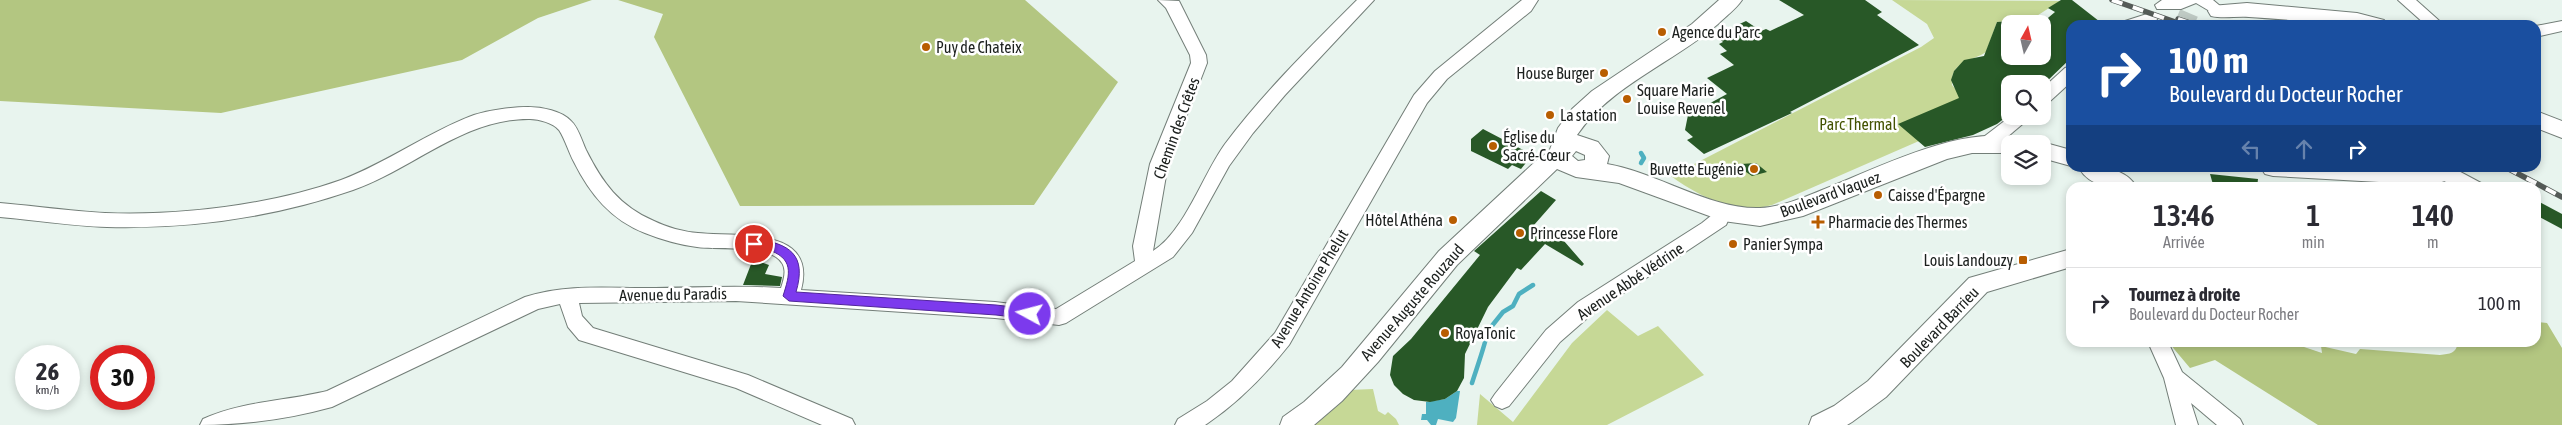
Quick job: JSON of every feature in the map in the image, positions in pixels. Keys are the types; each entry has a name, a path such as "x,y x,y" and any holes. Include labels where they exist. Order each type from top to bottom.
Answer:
{"main road":[{"path":"1580,157 1580,114 1600,96 1700,29 1732,0"},
{"path":"2210,6 2228,20"},
{"path":"2210,6 2357,20"},
{"path":"2541,121 2562,130"},
{"name":"Boulevard Vaquez","path":"1580,157 1622,175 1723,212 1760,217 1787,212 1942,152 1986,144 2001,145"},
{"path":"2051,152 2066,157"},
{"name":"Avenue Auguste Rouzaud","path":"1293,425 1317,410 1345,381 1458,247 1532,179 1580,157"},
{"path":"2344,172 2432,177 2437,175 2438,172"},
{"name":"Boulevard Barrieu","path":"1822,425 1842,414 1877,389 1978,286 2012,273 2066,259"}],"street":[{"name":"Chemin des Crêtes","path":"1145,264 1143,246 1159,164 1199,62 1198,55 1173,5 1166,0"},
{"path":"1145,264 1166,252 1180,238 1229,152 1254,118 1366,0"},
{"name":"Avenue Antoine Phelut","path":"1186,425 1230,398 1256,371 1282,339 1420,99 1441,75 1525,7 1530,0"},
{"path":"2406,0 2430,20"},
{"path":"2163,5 2186,2"},
{"path":"2145,20 2150,18"},
{"path":"2541,31 2562,26"},
{"path":"2051,91 2066,77"},
{"path":"0,210 105,220 166,220 297,201 350,184 478,120 529,113 546,115 565,125 589,174 603,194 626,216 651,228 695,240 768,245 784,252 794,262 796,274 789,296"},
{"path":"1986,144 2011,125"},
{"path":"2446,172 2464,182"},
{"name":"Avenue Abbé Védrine","path":"1502,400 1553,336 1585,308 1710,228 1719,220 1723,212"},
{"name":"Avenue du Paradis","path":"211,425 224,419 300,407 332,398 532,303 569,295 736,293 996,310 1059,317 1145,264"},
{"path":"569,295 569,311 573,322 586,334 734,379 844,425"},
{"path":"2160,347 2174,378 2187,425"},
{"path":"2174,378 2232,425"}],"green space":[{"path":"0,0 592,0 538,18 462,60 221,113 0,101"},
{"path":"618,0 1025,0 1118,82 1034,205 740,206 654,37 663,14"},
{"name":"Parc Thermal","path":"1892,0 2060,1 2038,15 2001,15 2001,22 1997,22 1986,52 1963,63 1954,71 1952,85 1962,97 1919,141 1772,205 1759,207 1745,208 1719,202 1694,191 1671,176 1921,47 1934,38 1927,24"},
{"path":"1607,310 1638,336 1658,326 1704,375 1607,425 1477,425 1480,394 1513,422 1572,343"},
{"path":"2541,322 2547,323 2562,348 2562,425 2318,425 2215,360 2190,368 2172,347 2304,347 2322,353 2321,347 2325,347 2356,354 2360,349 2440,355 2447,354 2457,347 2541,347"},
{"path":"1373,389 1378,411 1385,415 1388,412 1396,419 1399,425 1300,425 1349,390"}],"water":[{"path":"1460,391 1456,418 1453,422 1438,419 1436,425 1431,425 1427,420 1421,420 1422,414 1426,414 1426,402 1445,399"}],"building":[{"path":"1779,0 1865,0 1882,12 1877,15 1919,45 1790,112 1792,113 1704,154 1687,140 1693,137 1685,130 1688,115 1727,94 1707,78 1734,65 1720,54 1727,51 1719,44 1723,42 1721,40 1736,32 1731,28 1746,21 1761,31 1766,29 1770,31 1804,15"},
{"path":"2061,0 2072,0 2098,20 2066,20 2066,63 2051,77 2051,75 2001,75 2001,121 1997,124 1973,135 1925,147 1898,124 1959,98 1951,80 1954,71 1964,60 1984,56 1997,22 2001,22 2001,65 2051,65 2051,15 2055,12 2048,8"},
{"name":"Église du Sacré-Cœur","path":"1483,129 1525,151 1521,155 1529,159 1521,169 1512,165 1508,169 1471,151 1471,139"},
{"name":"Buvette Eugénie","path":"1756,163 1767,172 1752,176 1746,172 1741,164"},
{"path":"2210,174 2258,179 2258,182 2212,182"},
{"name":"RoyaTonic","path":"1541,191 1556,200 1534,225 1564,241 1584,264 1582,266 1545,244 1521,270 1517,268 1488,307 1465,354 1464,378 1457,391 1445,399 1430,402 1414,400 1403,394 1394,385 1390,375 1393,356 1411,339 1480,255 1474,251"},
{"path":"2541,203 2562,214 2562,229 2541,218"},
{"path":"753,259 769,265 765,274 782,277 780,286 743,285"}],"waterway":[{"path":"1641,153 1644,158 1641,163"},
{"path":"1472,383 1487,332 1503,312 1513,306 1519,294 1533,285"}],"tunnel":[{"path":"2186,20 2189,13"}],"railway":[{"path":"2112,0 2170,20"},
{"path":"2515,172 2534,182"},
{"path":"2541,186 2562,197"}],"place":[{"name":"Agence du Parc","path":"1662,32"},
{"name":"Puy de Chateix","path":"926,47"},
{"name":"House Burger","path":"1604,73"},
{"name":"Square Marie Louise Revenel","path":"1627,99"},
{"name":"La station","path":"1550,115"},
{"name":"Église du Sacré-Cœur","path":"1493,146"},
{"name":"Buvette Eugénie","path":"1754,169"},
{"name":"Caisse d'Épargne","path":"1878,195"},
{"name":"Hôtel Athéna","path":"1453,220"},
{"name":"Pharmacie des Thermes","path":"1818,222"},
{"name":"Princesse Flore","path":"1520,233"},
{"name":"Panier Sympa","path":"1733,244"},
{"name":"Louis Landouzy","path":"2023,260"},
{"name":"RoyaTonic","path":"1445,333"}],"route":[{"path":"754,244 768,245 784,252 794,262 796,274 789,296 1030,314"}]}
